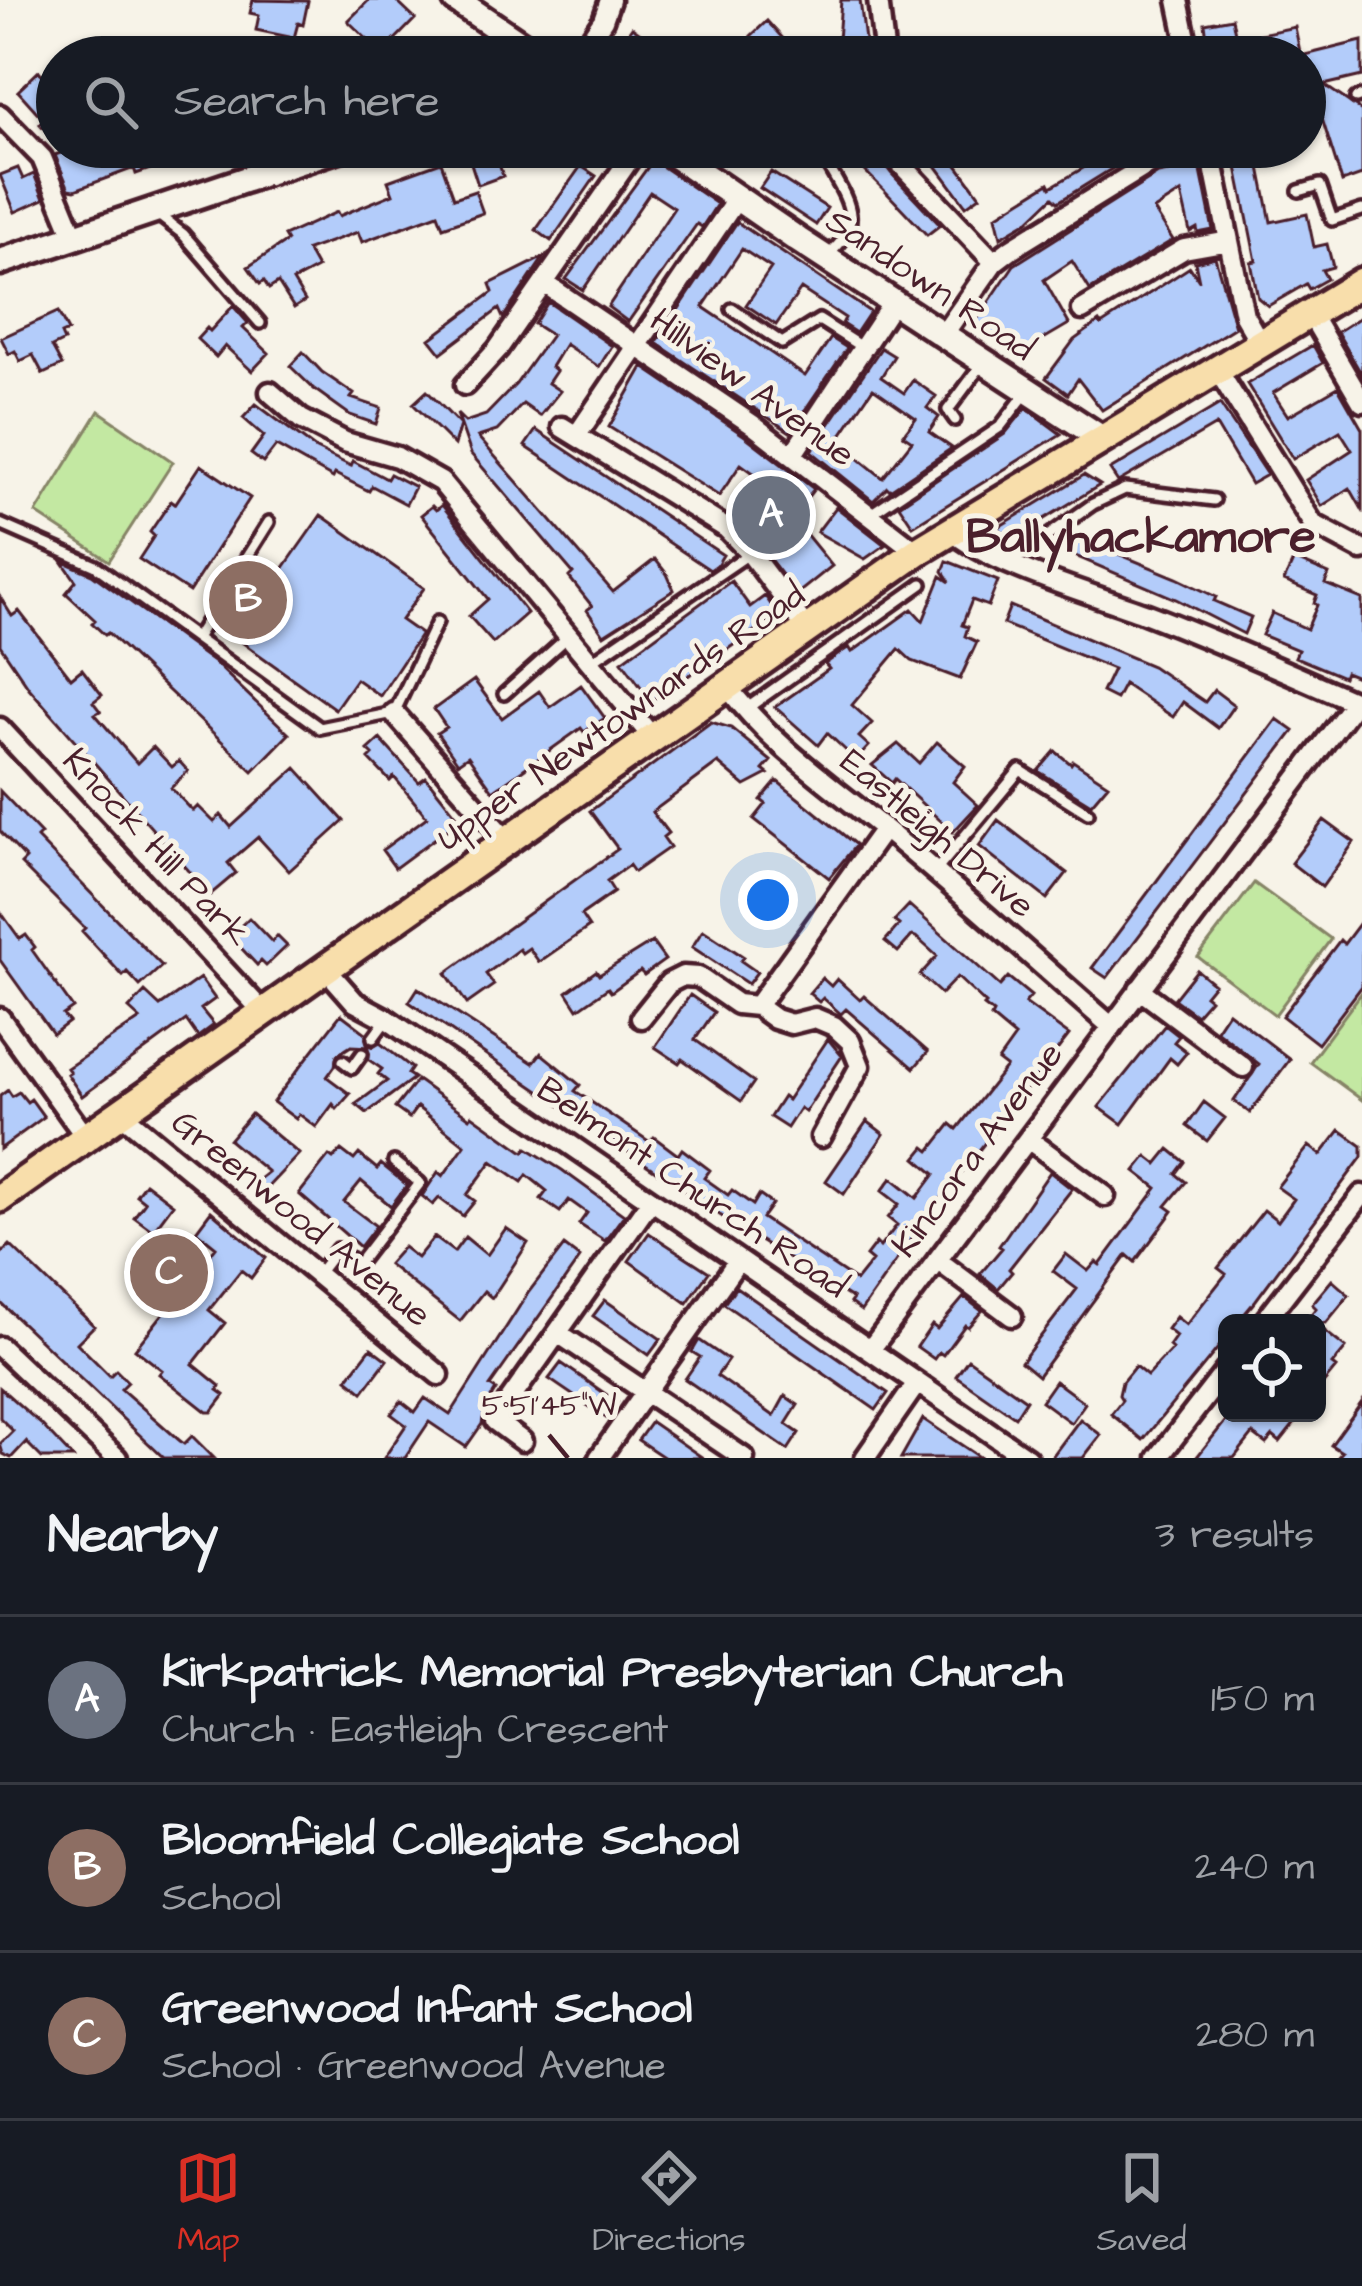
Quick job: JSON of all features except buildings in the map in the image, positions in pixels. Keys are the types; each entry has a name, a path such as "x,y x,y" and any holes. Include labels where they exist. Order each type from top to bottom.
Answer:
{"main road":[{"name":"Upper Newtownards Road","path":"0,1198 807,629 879,596 917,552 1362,282"}],"street":[{"path":"456,0 509,36"},
{"path":"592,36 610,0"},
{"path":"878,0 882,36"},
{"path":"1178,0 1186,36"},
{"path":"0,115 36,152"},
{"path":"46,168 75,238"},
{"path":"0,262 280,168"},
{"path":"465,385 498,349 623,168"},
{"name":"Sandown Road","path":"694,168 1101,438"},
{"path":"905,168 994,262"},
{"path":"943,335 994,262 1142,168"},
{"path":"1214,168 1244,315 1260,343"},
{"path":"738,197 637,344 570,431 727,529 807,629"},
{"path":"1082,310 1184,250 1229,242"},
{"name":"Hillview Avenue","path":"544,283 793,454 917,552"},
{"path":"793,454 894,302"},
{"path":"1310,313 1362,402"},
{"path":"1217,369 1308,518 1320,530 1362,550"},
{"path":"270,392 330,434 397,457 441,482 653,738"},
{"path":"950,530 1011,562 1358,703"},
{"name":"Eastleigh Drive","path":"727,686 784,749 884,829 1112,1027"},
{"name":"Kincora Avenue","path":"870,1350 1358,703"},
{"path":"394,713 507,841"},
{"name":"Knock Hill Park","path":"1,732 264,1013"},
{"path":"757,1006 884,829"},
{"name":"Belmont Church Road","path":"326,968 356,1002 1027,1458"},
{"path":"641,1018 669,983 683,976 698,977 737,1004 757,1006 791,1024 815,1018 834,1026 850,1040 860,1066 820,1137"},
{"path":"1139,989 1243,1067"},
{"path":"0,1018 86,1138"},
{"name":"Greenwood Avenue","path":"122,1114 439,1375"},
{"path":"1028,1139 1105,1196"},
{"path":"1270,1314 1362,1196"},
{"path":"522,1441 495,1421 651,1200"},
{"path":"937,1260 1012,1316"},
{"path":"599,1458 737,1262"},
{"path":"558,1333 744,1458"},
{"path":"0,1347 117,1458"},
{"path":"1158,1458 1218,1381"},
{"path":"865,1458 917,1383"}],"lane":[{"path":"824,257 850,232 851,214 829,168"},
{"path":"1299,191 1320,185 1332,220 1362,210"},
{"path":"152,211 183,234 260,323"},
{"path":"732,309 782,343 819,320 863,348"},
{"path":"955,420 948,410 982,363"},
{"path":"869,514 1000,427 1027,392"},
{"path":"1011,562 1079,513 1125,489 1214,500"},
{"path":"196,638 269,522"},
{"path":"0,524 96,566 320,728 394,713 437,622"},
{"path":"592,661 750,553"},
{"path":"744,710 879,596 922,584"},
{"path":"504,694 570,635"},
{"path":"934,873 1020,770 1088,813"},
{"path":"374,1038 387,1019"},
{"path":"343,1061 352,1067 362,1054"},
{"path":"317,1275 337,1249 358,1264 420,1183 394,1162"}],"green space":[{"path":"99,411 173,462 109,561 36,513"},
{"path":"1254,883 1331,939 1275,1015 1198,957"},
{"path":"1362,992 1362,1100 1310,1062"}],"place":[{"name":"Kirkpatrick Memorial Presbyterian Church","path":"771,515"},
{"name":"Bloomfield Collegiate School","path":"248,600"},
{"name":"Greenwood Infant School","path":"169,1273"}],"district":[{"name":"Ballyhackamore","path":"1141,538"}]}
